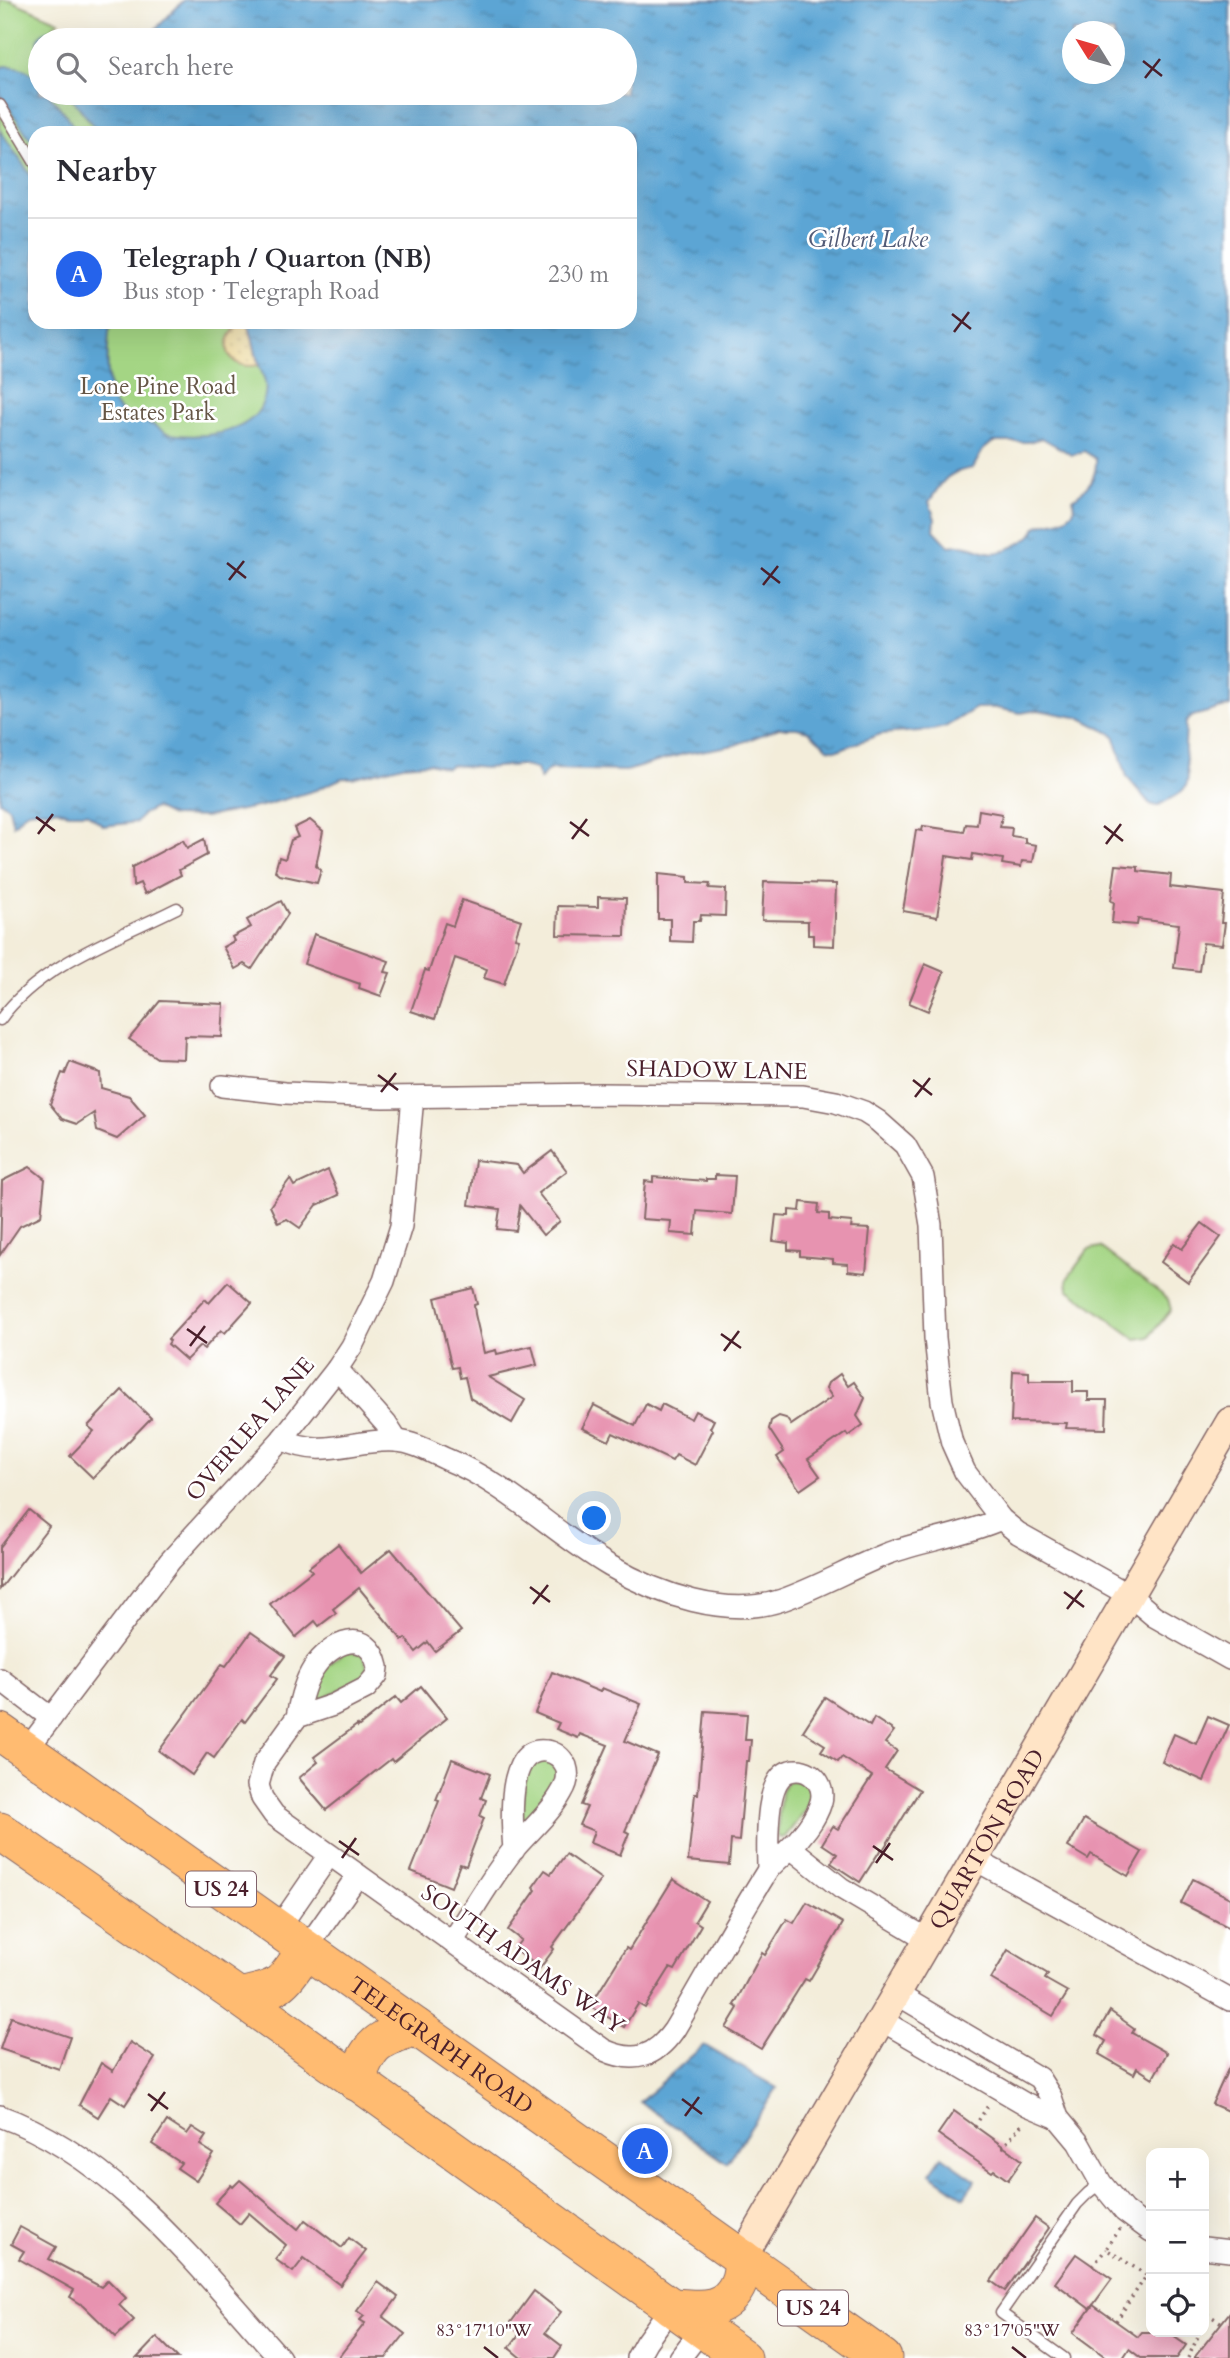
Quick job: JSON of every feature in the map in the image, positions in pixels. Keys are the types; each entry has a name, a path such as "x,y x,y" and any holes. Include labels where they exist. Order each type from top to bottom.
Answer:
{"highway":[{"name":"TELEGRAPH ROAD","path":"13,1741 883,2358"},
{"path":"0,1831 239,1997 743,2358"},
{"path":"239,1997 270,1991 279,1986 292,1939"},
{"path":"356,2082 364,2058 374,2044 390,2035 416,2027"},
{"path":"671,2307 706,2308 724,2301 738,2287 743,2273 742,2258"}],"street":[{"name":"SHADOW LANE","path":"222,1086 352,1097 600,1094 803,1096 848,1106 878,1121 905,1145 928,1195 935,1338 942,1401 952,1443 965,1472 1001,1520 1018,1533 1129,1595 1154,1616 1230,1659"},
{"name":"OVERLEA LANE","path":"13,1741 51,1718 170,1561 282,1439 337,1369 376,1301 395,1247 404,1204 413,1097"},
{"path":"337,1369 386,1424 397,1441"},
{"name":"QUARTON ROAD","path":"742,2258 1230,1422"},
{"path":"282,1439 310,1450 397,1441 475,1472 587,1551 633,1578 695,1600 727,1606 754,1606 780,1601 894,1551 980,1529 1001,1520"},
{"path":"0,1679 51,1718"},
{"name":"SOUTH ADAMS WAY","path":"297,1717 264,1763 258,1785 262,1798 275,1815 604,2050 619,2057 636,2058 650,2054 670,2036 768,1870 791,1848 807,1827 822,1798 821,1788 816,1778 797,1769 785,1773 775,1785 768,1832 768,1870"},
{"path":"791,1848 841,1888 927,1939"},
{"path":"452,1942 514,1850"},
{"path":"292,1939 329,1855"},
{"path":"974,1858 1230,2000"},
{"path":"292,1939 358,1875"},
{"path":"895,1993 1039,2078 1051,2097 1058,2118 1078,2142 1101,2183 1124,2211 1146,2227"},
{"path":"881,2020 1027,2105 1058,2118"},
{"path":"0,2116 69,2151 110,2182 188,2255 280,2358"},
{"path":"1209,2249 1230,2251"},
{"path":"637,2358 671,2307"},
{"path":"680,2358 702,2329"}],"lane":[{"path":"0,105 28,151"},
{"path":"0,1020 12,1003 64,964 177,908"},
{"path":"1064,2358 1001,2313 1077,2204 1101,2183"}],"path":[{"path":"975,2126 993,2098"},
{"path":"1002,2148 1027,2118"},
{"path":"1093,2266 1123,2224"},
{"path":"1106,2249 1146,2274"},
{"path":"1116,2321 1146,2280"},
{"path":"1209,2314 1222,2323"},
{"path":"1188,2358 1198,2337"}],"green space":[{"name":"Lone Pine Road Estates Park","path":"0,0 10,0 59,21 52,28 28,28 28,105 111,105 128,126 28,126 28,329 295,329 343,388 152,489 0,383"},
{"path":"1100,1247 1168,1299 1171,1310 1149,1337 1136,1339 1068,1289 1067,1279 1088,1250"},
{"path":"346,1651 364,1654 368,1671 359,1681 319,1700 312,1693 323,1669"},
{"path":"546,1760 557,1768 556,1784 531,1819 525,1820 521,1817 525,1772 532,1762"},
{"path":"803,1780 812,1790 811,1803 785,1837 780,1838 777,1835 781,1792 789,1781"}],"sand":[{"path":"250,329 259,365 248,366 233,360 228,346 234,330"}],"water":[{"name":"Gilbert Lake","path":"184,0 1230,0 1230,706 1193,716 1186,722 1188,780 1183,790 1157,806 1150,804 1127,777 1114,735 1081,718 1038,710 1021,713 976,708 945,727 881,734 838,750 828,748 808,731 779,728 735,745 683,754 626,771 551,769 540,780 536,769 519,765 485,768 452,765 446,768 429,763 403,765 342,778 316,790 262,806 205,817 171,816 155,808 143,814 137,822 104,826 87,813 68,813 56,809 24,813 13,825 9,808 0,801 0,130 28,172 28,329 110,329 108,377 112,399 119,410 167,433 192,436 234,429 246,423 262,404 266,390 250,329 637,329 637,126 94,126 77,105 637,105 637,28 157,28","holes":["1042,438 1072,455 1084,451 1096,459 1095,472 1083,491 1073,499 1074,510 1061,520 1036,527 1033,533 1020,543 997,552 969,546 949,546 934,530 935,519 929,502 951,475 973,468 983,450 993,442 1028,442"]},
{"path":"17,67 28,72 28,105 58,105 73,126 28,126 28,136 0,95 0,68"},
{"path":"704,2045 777,2088 727,2163 640,2102"},
{"path":"942,2156 976,2180 964,2197 930,2173"}],"building":[{"path":"979,810 1002,814 1000,827 1012,828 1011,836 1025,838 1025,843 1036,845 1033,862 1022,861 1021,867 1002,864 1003,859 973,854 972,860 946,856 937,917 903,911 916,830 922,831 923,826 964,832 966,824 977,825"},
{"path":"310,820 323,831 316,866 321,870 317,883 280,875 275,871 279,857 285,859 291,840 298,837 294,828"},
{"path":"204,839 207,855 179,870 181,875 145,894 140,883 133,886 132,867 183,840 187,848"},
{"path":"1116,865 1171,875 1170,887 1224,893 1221,923 1225,923 1222,945 1203,943 1199,971 1174,968 1179,924 1138,919 1137,925 1112,923 1114,902 1111,901"},
{"path":"658,874 688,877 688,883 710,884 709,888 726,889 725,916 701,915 700,921 693,921 692,942 670,941 670,919 658,919"},
{"path":"764,882 836,884 834,946 813,945 813,935 808,935 808,921 762,920"},
{"path":"598,897 626,898 625,936 557,935 558,906 598,907"},
{"path":"462,900 521,920 515,938 519,939 504,984 484,978 487,969 455,958 435,1019 411,1011 425,970 429,971 445,923 453,926"},
{"path":"281,901 288,914 252,969 244,964 235,969 223,947 234,941 232,937 251,927 247,920"},
{"path":"314,934 389,961 385,972 390,973 381,996 359,988 360,984 304,964"},
{"path":"925,964 944,972 928,1011 909,1003"},
{"path":"160,1001 224,1004 222,1037 185,1036 184,1059 157,1058 129,1039"},
{"path":"70,1062 100,1073 101,1088 129,1096 145,1115 117,1139 97,1131 94,1113 77,1124 62,1119 50,1104 62,1073 65,1074"},
{"path":"552,1151 567,1171 538,1193 560,1221 543,1235 520,1206 516,1231 497,1229 500,1209 469,1205 475,1160 517,1165 523,1173"},
{"path":"30,1167 45,1179 41,1216 20,1226 0,1255 2,1181"},
{"path":"328,1170 339,1195 317,1205 300,1228 287,1219 278,1223 270,1206 290,1179 294,1186"},
{"path":"715,1175 735,1176 732,1214 697,1211 695,1235 670,1233 671,1221 642,1219 645,1181 653,1182 653,1177 706,1181 715,1179"},
{"path":"801,1202 819,1204 818,1213 829,1214 829,1220 852,1222 851,1228 870,1229 866,1273 848,1271 848,1264 833,1263 833,1259 800,1256 800,1251 788,1250 788,1243 773,1241 776,1215 789,1216 789,1210 800,1211"},
{"path":"1202,1223 1221,1237 1188,1282 1161,1262 1174,1243 1182,1249"},
{"path":"228,1282 252,1303 225,1333 221,1330 204,1349 200,1346 186,1360 168,1344 168,1339 205,1299 209,1303"},
{"path":"473,1288 477,1304 474,1305 475,1314 484,1353 496,1350 497,1354 532,1346 537,1365 488,1377 525,1400 512,1423 470,1398 465,1377 460,1378 458,1367 452,1368 435,1298"},
{"path":"1013,1371 1029,1372 1029,1381 1073,1381 1073,1392 1088,1392 1088,1400 1107,1400 1106,1429 1066,1428 1067,1423 1011,1422"},
{"path":"840,1374 848,1386 854,1382 865,1398 857,1416 863,1425 848,1436 846,1433 808,1459 820,1476 800,1490 777,1457 784,1452 769,1429 771,1421 779,1416 786,1418 791,1425 832,1397 826,1388 828,1383"},
{"path":"122,1390 151,1418 93,1478 70,1456 94,1431 88,1426"},
{"path":"646,1404 659,1411 662,1404 691,1419 695,1411 714,1420 710,1428 713,1430 695,1465 676,1455 672,1461 613,1433 609,1441 582,1428 594,1405 635,1426"},
{"path":"29,1510 49,1526 0,1589 0,1547"},
{"path":"338,1544 361,1573 391,1549 461,1631 435,1651 428,1642 416,1652 405,1638 402,1640 359,1588 333,1609 336,1613 319,1626 315,1621 296,1637 270,1604 312,1571 309,1567"},
{"path":"251,1632 285,1656 271,1675 277,1679 245,1722 242,1719 214,1758 207,1753 192,1775 159,1751 222,1664 226,1666"},
{"path":"552,1672 600,1692 602,1688 641,1704 625,1741 658,1755 625,1831 629,1833 620,1855 590,1843 594,1831 579,1825 587,1807 581,1805 608,1745 580,1734 578,1738 556,1729 559,1723 535,1713"},
{"path":"421,1686 447,1718 393,1762 391,1759 326,1810 299,1778 318,1762 314,1757 396,1697 401,1703"},
{"path":"825,1697 870,1726 874,1718 894,1731 885,1743 897,1751 885,1769 920,1790 860,1882 831,1863 837,1854 822,1844 833,1826 838,1829 872,1776 842,1757 838,1762 821,1751 825,1745 803,1731"},
{"path":"705,1711 747,1714 745,1740 751,1740 749,1761 746,1761 739,1841 731,1840 729,1865 688,1861 695,1794 698,1794"},
{"path":"1208,1716 1229,1725 1204,1781 1162,1762 1174,1734 1196,1744"},
{"path":"452,1759 490,1774 481,1798 486,1800 480,1816 484,1818 466,1866 460,1864 451,1887 411,1871 439,1801 436,1800"},
{"path":"1084,1819 1142,1852 1128,1876 1091,1854 1088,1859 1068,1847"},
{"path":"566,1854 601,1879 540,1968 514,1949 521,1940 508,1930 536,1890 533,1887 545,1870 551,1874"},
{"path":"673,1879 707,1901 695,1921 701,1925 675,1970 670,1968 645,2008 638,2004 624,2027 590,2006"},
{"path":"1193,1879 1230,1898 1230,1928 1181,1903"},
{"path":"807,1902 843,1923 809,1981 805,1979 761,2049 726,2028 738,2008 734,2005 762,1953 765,1955 787,1919 794,1923"},
{"path":"1008,1950 1048,1974 1045,1979 1068,1992 1053,2016 991,1979"},
{"path":"1110,2011 1134,2028 1132,2033 1167,2053 1153,2078 1137,2068 1134,2074 1099,2054 1106,2041 1096,2035"},
{"path":"11,2017 70,2037 59,2069 0,2049"},
{"path":"130,2042 155,2058 125,2105 111,2096 98,2117 79,2105 101,2063 113,2071"},
{"path":"1230,2065 1230,2112 1212,2104"},
{"path":"954,2111 1022,2160 1008,2180 994,2170 992,2172 938,2134"},
{"path":"167,2121 187,2134 192,2127 206,2136 200,2145 214,2154 196,2181 177,2168 181,2163 152,2144"},
{"path":"240,2180 298,2229 305,2220 342,2248 349,2238 366,2251 340,2285 304,2258 293,2272 275,2259 286,2245 249,2213 240,2224 215,2203 231,2185 233,2187"},
{"path":"1035,2218 1049,2228 1005,2291 991,2281"},
{"path":"20,2227 56,2247 49,2259 101,2287 108,2280 126,2298 119,2305 134,2320 116,2337 84,2306 70,2297 74,2290 19,2259 24,2251 11,2244"},
{"path":"1076,2254 1112,2279 1090,2309 1055,2283"},
{"path":"378,2282 398,2297 383,2317 405,2334 386,2358 338,2358 365,2323 360,2320 364,2316 357,2311"},
{"path":"534,2291 561,2312 545,2333 562,2346 554,2358 521,2358 509,2348 520,2333 509,2325"},
{"path":"1093,2305 1138,2337 1142,2332 1146,2332 1146,2337 1174,2337 1186,2345 1177,2358 1141,2358 1129,2349 1123,2358 1107,2358 1073,2333"},
{"path":"1230,2312 1230,2358 1194,2358"},
{"path":"157,2337 178,2358 137,2358"}],"place":[{"name":"Telegraph / Quarton (NB)","path":"645,2151"}]}
